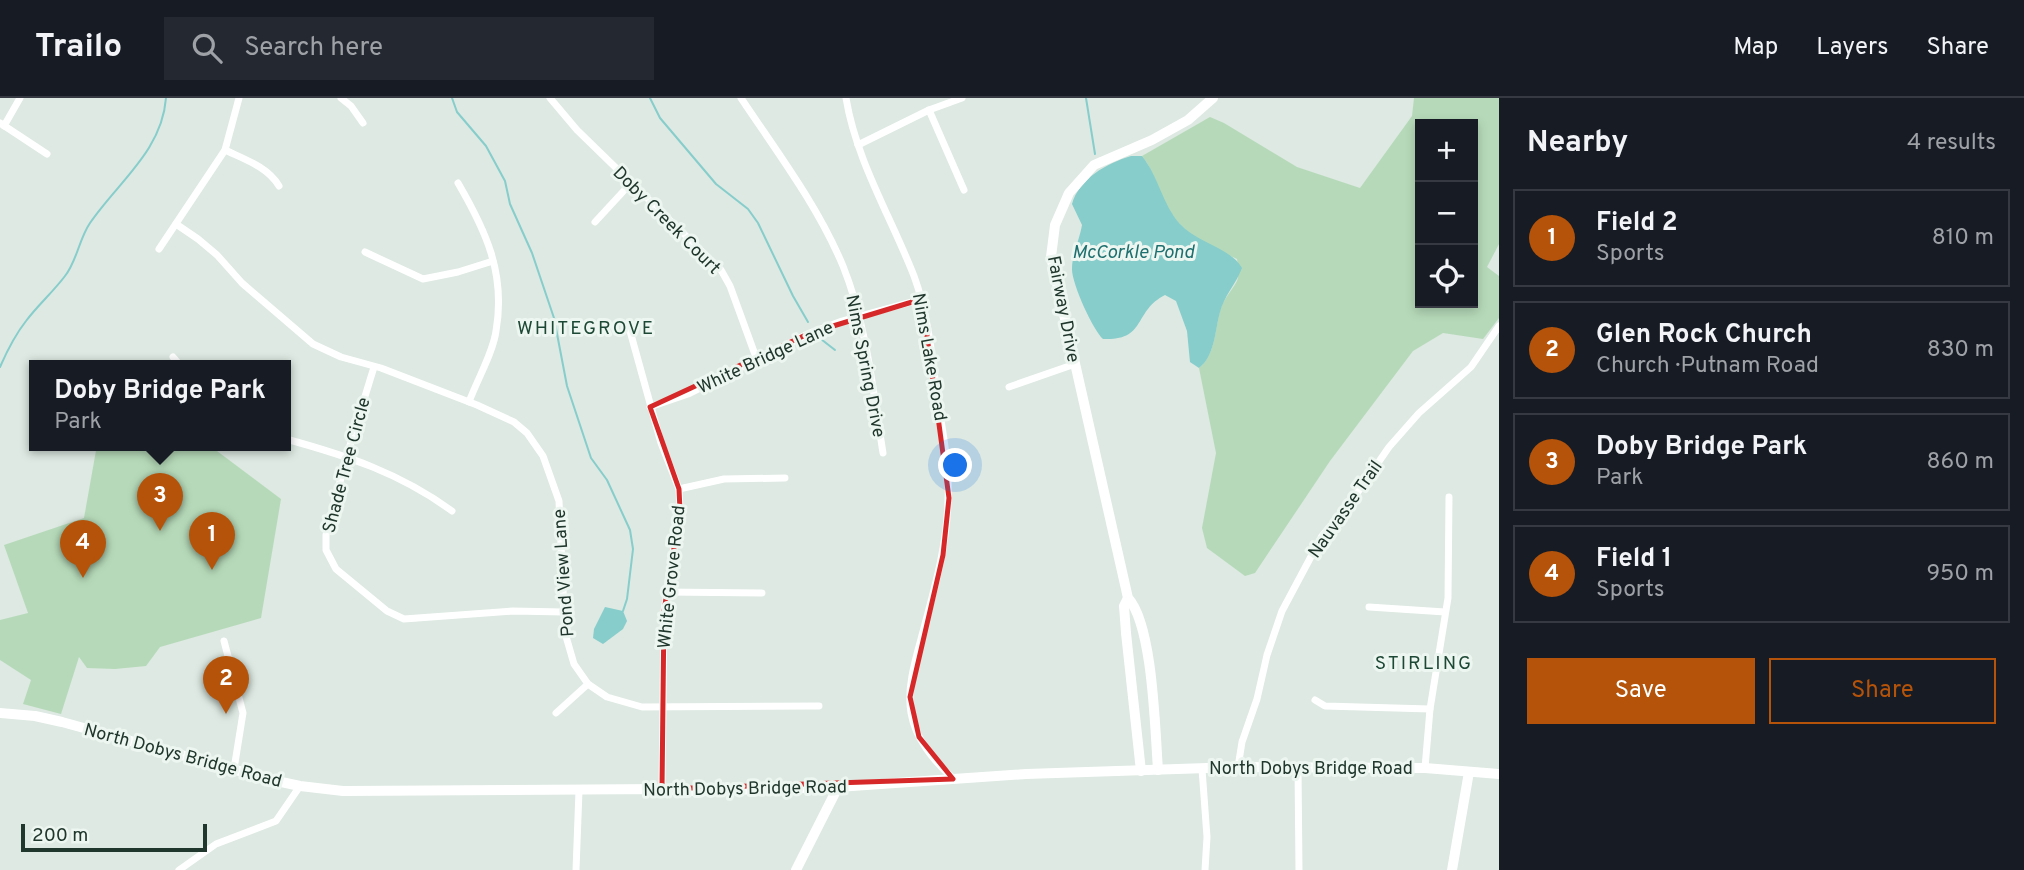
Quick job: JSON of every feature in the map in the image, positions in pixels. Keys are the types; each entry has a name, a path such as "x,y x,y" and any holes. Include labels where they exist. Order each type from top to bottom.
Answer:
{"street":[{"path":"20,98 2,125 47,154"},
{"path":"159,249 225,150 239,98"},
{"path":"341,98 351,106 363,123"},
{"name":"Doby Creek Court","path":"550,98 577,130 720,270 730,286 757,360"},
{"name":"Nims Spring Drive","path":"741,98 805,195 843,267 867,353 883,453"},
{"name":"Nims Lake Road","path":"846,98 858,145 911,267 925,311 945,448 948,498 943,555 909,696 911,715 919,737 940,768 953,779"},
{"path":"858,145 929,110 962,98"},
{"name":"Fairway Drive","path":"1158,770 1143,634 1128,597 1051,257 1055,225 1069,192 1094,165 1152,140 1188,120 1213,98"},
{"path":"929,110 964,190"},
{"path":"225,150 254,163 275,178 279,186"},
{"path":"458,183 476,214 497,269 499,286 496,333 469,402"},
{"path":"595,222 631,183"},
{"name":"Pond View Lane","path":"176,224 217,255 242,283 313,344 341,357 469,402 514,422 527,433 543,456 559,501 563,612 570,654 588,684 620,703 662,709 819,706"},
{"path":"365,252 423,279 493,261"},
{"name":"White Bridge Lane","path":"650,407 688,394 810,333 842,321 922,299"},
{"name":"Nauvasse Trail","path":"1238,767 1242,742 1282,611 1322,536 1351,502 1395,440 1419,413 1471,367 1499,326"},
{"name":"White Grove Road","path":"630,331 661,443 679,489 680,510 664,611 662,789"},
{"path":"1009,387 1075,364"},
{"name":"Shade Tree Circle","path":"374,367 346,456 326,535 326,550 336,569 397,618 409,620 513,611 563,612"},
{"path":"291,440 346,456 411,483 452,511"},
{"path":"679,489 724,479 785,478"},
{"path":"1425,768 1430,709 1449,586 1449,497"},
{"path":"666,592 762,593"},
{"name":"Fairway Drive","path":"1128,597 1124,606 1126,633 1141,771"},
{"path":"1369,607 1446,612"},
{"path":"225,641 243,713 234,769"},
{"path":"556,713 588,684"},
{"path":"1315,699 1325,706 1430,709"},
{"name":"North Dobys Bridge Road","path":"0,713 62,722 300,786 379,792 686,791 838,787 953,779 1298,766 1425,768 1499,774"},
{"path":"1298,766 1299,870"},
{"path":"1202,769 1207,837 1205,870"},
{"path":"1452,870 1469,772"},
{"path":"179,870 216,844 276,821 300,786"},
{"path":"796,870 838,787"},
{"path":"576,870 579,791"}],"highlighted area":[{"path":"922,299 949,498 943,555 910,697 919,737 953,779 662,789 664,611 680,510 679,489 650,407 810,333"}],"green space":[{"path":"1414,98 1499,98 1499,244 1487,267 1499,276 1499,318 1483,339 1443,333 1413,351 1330,461 1255,573 1245,576 1207,548 1202,528 1216,453 1199,368 1211,349 1221,307 1237,281 1237,259 1197,238 1180,224 1167,206 1142,156 1210,117 1297,167 1360,188 1412,116"},
{"path":"96,451 217,451 281,499 261,618 160,647 146,666 87,668 79,657 61,714 23,704 31,680 0,660 0,620 28,613 4,545 84,518"}],"water":[{"name":"McCorkle Pond","path":"1131,156 1142,156 1180,224 1195,236 1230,255 1242,268 1222,306 1208,357 1199,368 1190,362 1187,331 1176,301 1165,295 1148,309 1134,330 1127,335 1103,339 1075,284 1072,263 1082,225 1072,204 1081,187 1095,173"},
{"path":"605,607 623,611 627,621 623,629 603,644 593,638 594,629"}],"waterway":[{"path":"0,367 22,326 69,270 90,223 148,150 163,117 166,98"},
{"path":"452,98 457,112 486,146 505,181 510,204 532,253 554,318 567,386 591,458 607,480 630,530 633,549 623,611"},
{"path":"650,98 660,118 716,184 748,209 758,223 808,322"},
{"path":"1086,98 1095,154"},
{"path":"817,336 835,350"}],"place":[{"name":"Doby Bridge Park","path":"160,531"},
{"name":"Field 2","path":"212,570"},
{"name":"Field 1","path":"83,578"},
{"name":"Glen Rock Church","path":"226,714"}],"district":[{"name":"WHITEGROVE","path":"586,327"},
{"name":"STIRLING","path":"1424,662"}]}
